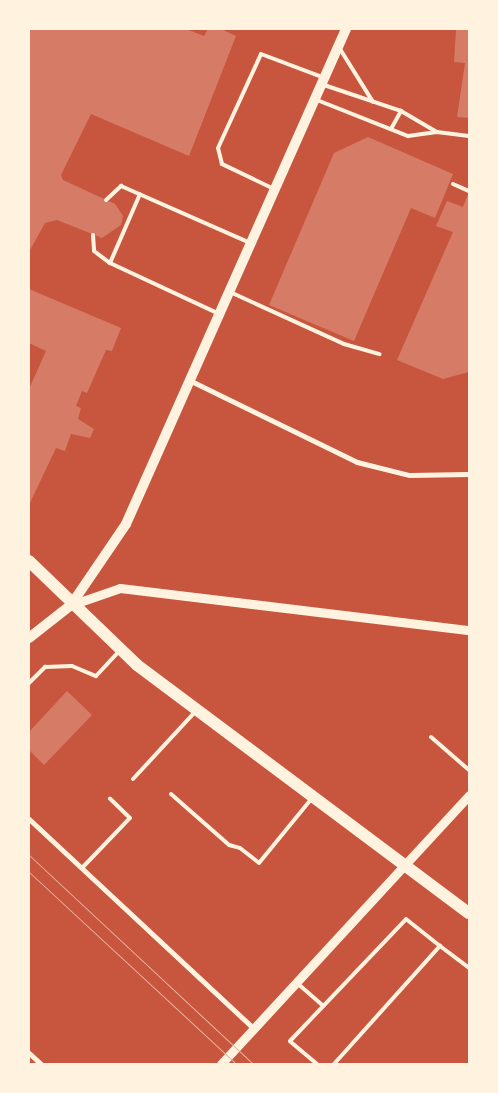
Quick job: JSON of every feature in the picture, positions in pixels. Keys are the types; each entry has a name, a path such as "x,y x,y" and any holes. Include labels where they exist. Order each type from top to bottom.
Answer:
{"main road":[{"path":"29,638 71,605 126,524 250,243 326,82 346,29"},
{"path":"29,561 71,605 120,650 196,710 314,796 403,867 469,913"}],"street":[{"path":"189,380 357,462 410,475 469,474"},
{"path":"71,605 120,588 469,630"},
{"path":"221,1064 295,981 469,795"},
{"path":"29,819 253,1028"},
{"path":"29,1053 41,1064"}],"lane":[{"path":"339,48 375,104"},
{"path":"275,189 222,164 218,148 261,54 375,104 401,111 438,132"},
{"path":"317,100 408,136 438,132 469,136"},
{"path":"391,129 401,111"},
{"path":"454,184 469,191"},
{"path":"106,200 121,186 250,243"},
{"path":"110,263 140,194"},
{"path":"93,235 94,251 110,263 219,314"},
{"path":"228,292 344,344 380,354"},
{"path":"29,683 46,667 72,666 96,676 120,650"},
{"path":"133,779 196,710"},
{"path":"431,737 469,770"},
{"path":"171,794 229,845 240,848 259,863 314,796"},
{"path":"82,868 130,818 110,799"},
{"path":"317,1064 290,1041 406,918 469,968"},
{"path":"334,1064 440,946"},
{"path":"295,981 323,1006"}],"building":[{"path":"29,29 186,29 204,36 208,29 221,29 236,36 189,156 91,114 61,175 63,180 115,204 123,216 121,225 102,238 57,220 45,223 29,252"},
{"path":"456,29 469,29 469,118 457,117 465,63 454,62"},
{"path":"368,137 453,174 435,218 411,208 354,341 269,305 334,153"},
{"path":"469,192 469,372 443,379 397,360 453,232 436,226 447,201 463,207"},
{"path":"29,289 121,328 112,351 106,350 87,393 82,391 76,406 81,408 78,419 94,429 90,438 71,434 65,451 56,448 29,505 29,389 46,351 29,343"},
{"path":"67,691 92,715 44,765 29,750 29,732"}],"tram line":[{"path":"29,855 253,1064"},
{"path":"29,872 236,1064"}]}
